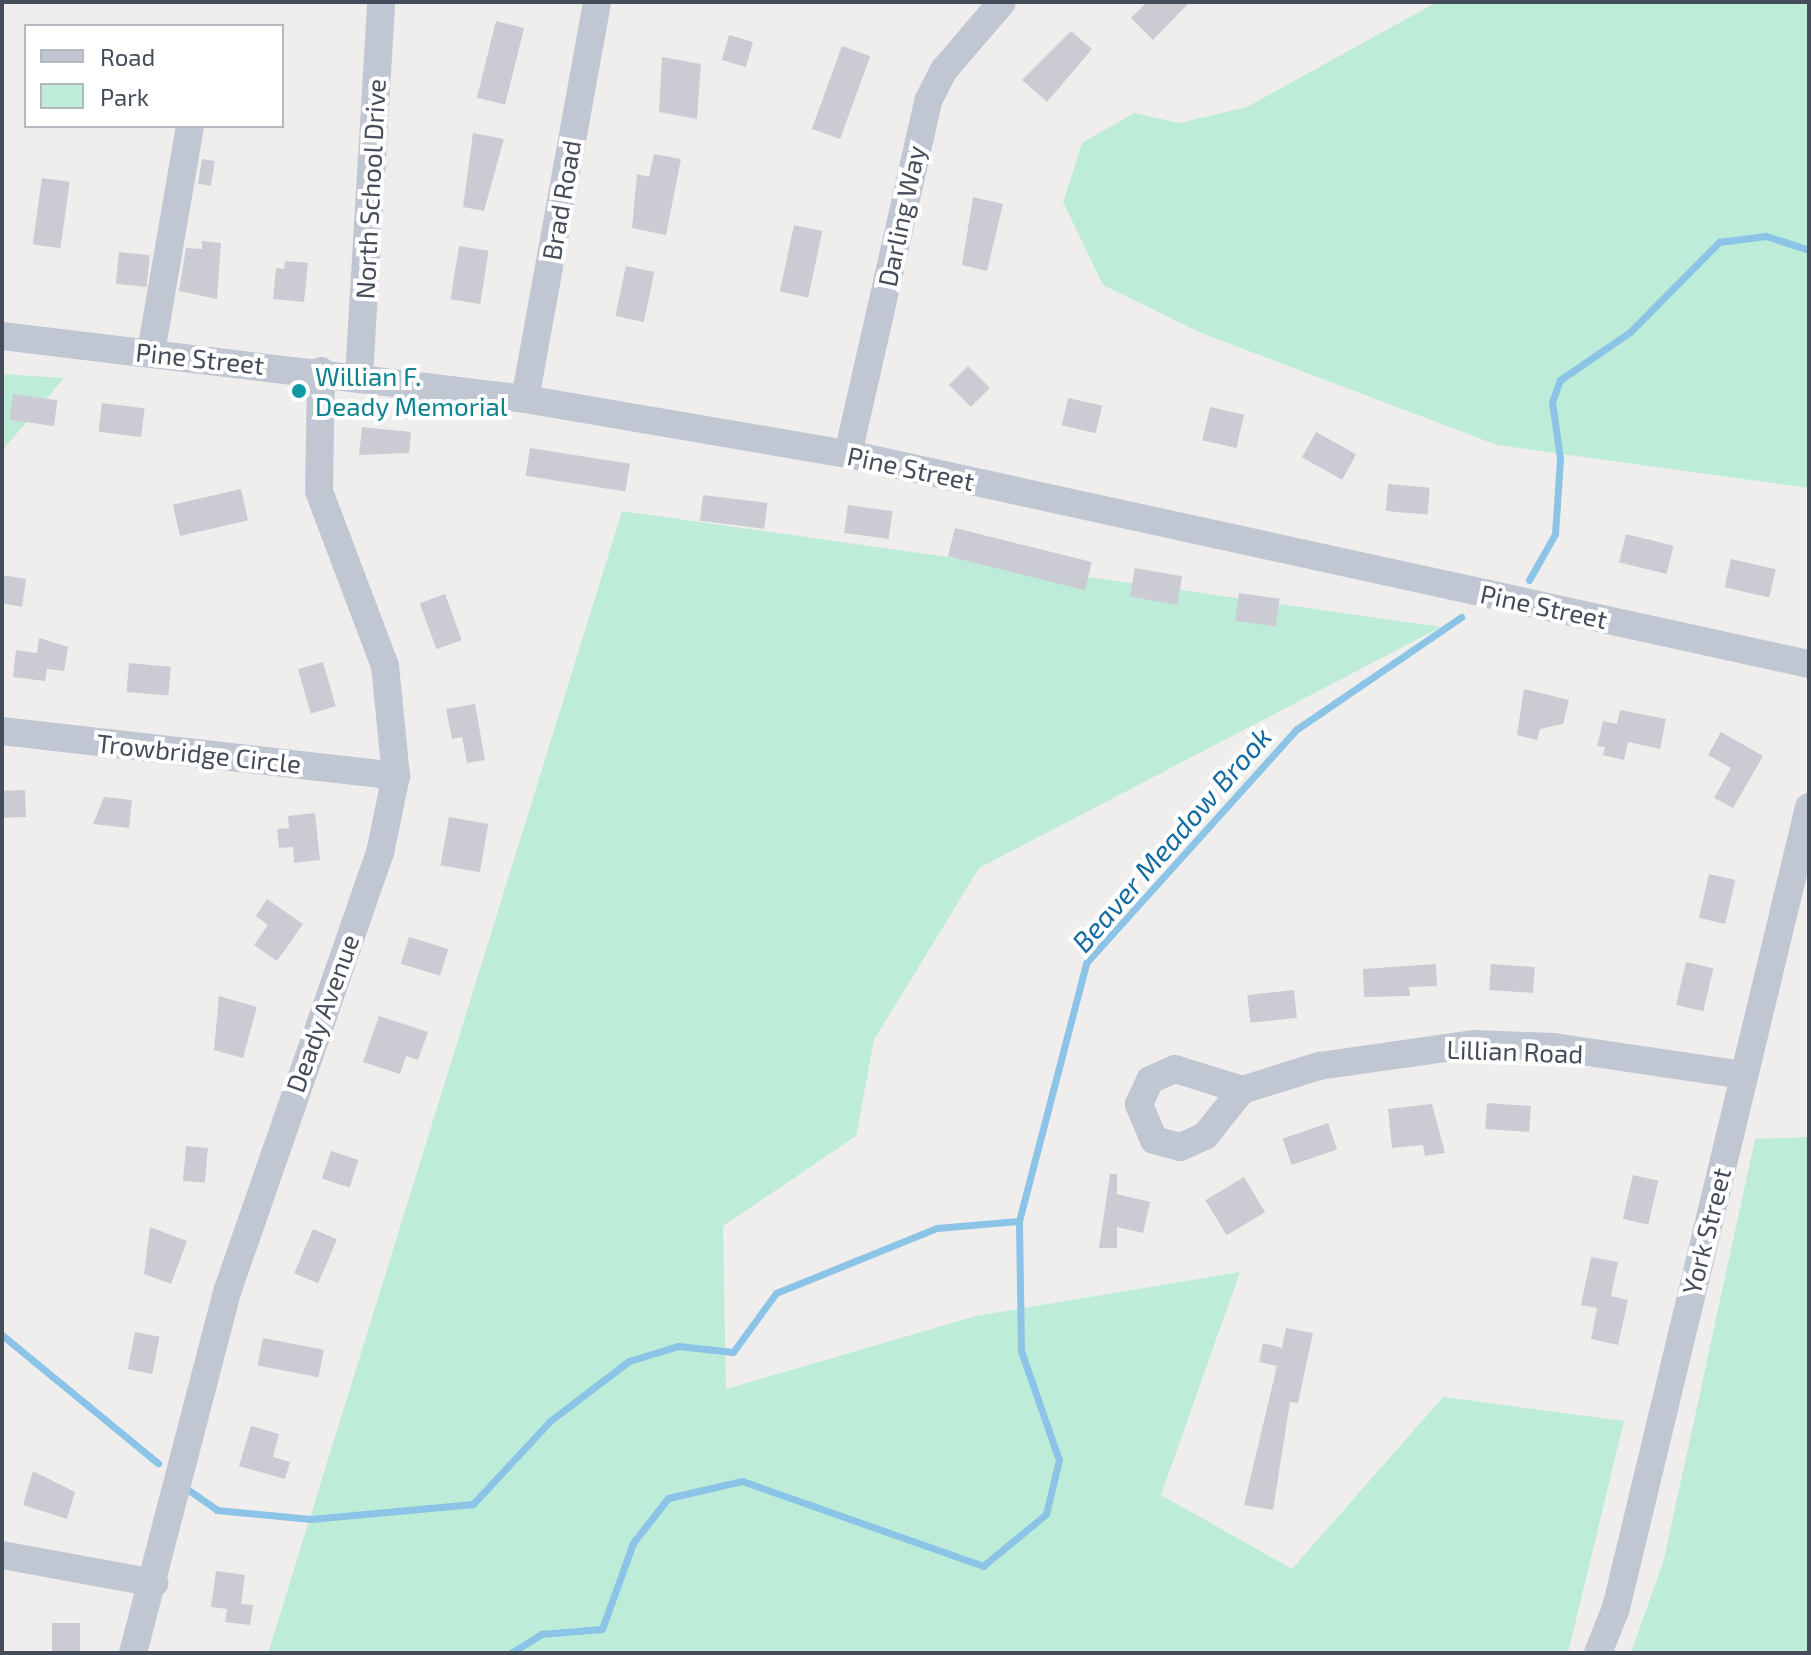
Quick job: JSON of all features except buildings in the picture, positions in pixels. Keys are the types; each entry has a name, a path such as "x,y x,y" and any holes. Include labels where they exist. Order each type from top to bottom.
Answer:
{"street":[{"name":"North School Drive","path":"359,376 381,2"},
{"name":"Brad Road","path":"525,399 597,2"},
{"name":"Darling Way","path":"848,454 928,101 944,70 1002,2"},
{"path":"151,352 190,128"},
{"name":"Pine Street","path":"2,336 321,371 525,399 848,454 1809,664"},
{"name":"Deady Avenue","path":"133,1653 154,1583 236,1259 380,853 396,776 385,666 319,491 321,371"},
{"name":"Trowbridge Circle","path":"2,731 396,776"},
{"name":"York Street","path":"1598,1653 1616,1608 1809,807"},
{"name":"Lillian Road","path":"1242,1090 1319,1066 1474,1044 1554,1047 1744,1075"},
{"path":"2,1555 154,1583"}],"green space":[{"path":"1437,2 1809,2 1809,488 1497,445 1199,332 1103,285 1063,202 1082,143 1134,113 1179,123 1247,107"},
{"path":"2,374 64,378 2,451"},
{"path":"622,511 1441,627 979,868 874,1040 856,1136 723,1226 726,1389 976,1316 1240,1272 1161,1495 1292,1569 1443,1397 1624,1421 1568,1653 268,1653"},
{"path":"1809,1137 1809,1653 1631,1653 1664,1559 1755,1139"}],"waterway":[{"name":"Beaver Meadow Brook","path":"1529,580 1555,534 1560,458 1552,402 1560,380 1630,332 1719,242 1766,236 1809,250"},
{"name":"Beaver Meadow Brook","path":"511,1653 541,1634 602,1629 633,1543 668,1498 742,1481 983,1566 1046,1514 1059,1460 1021,1351 1019,1221 1086,963 1297,729 1461,617"},
{"path":"190,1491 217,1510 311,1519 473,1504 550,1421 629,1361 678,1346 733,1352 776,1293 937,1228 1019,1221"},
{"path":"2,1335 158,1463"}],"place":[{"name":"Willian F. Deady Memorial","path":"299,391"}]}
